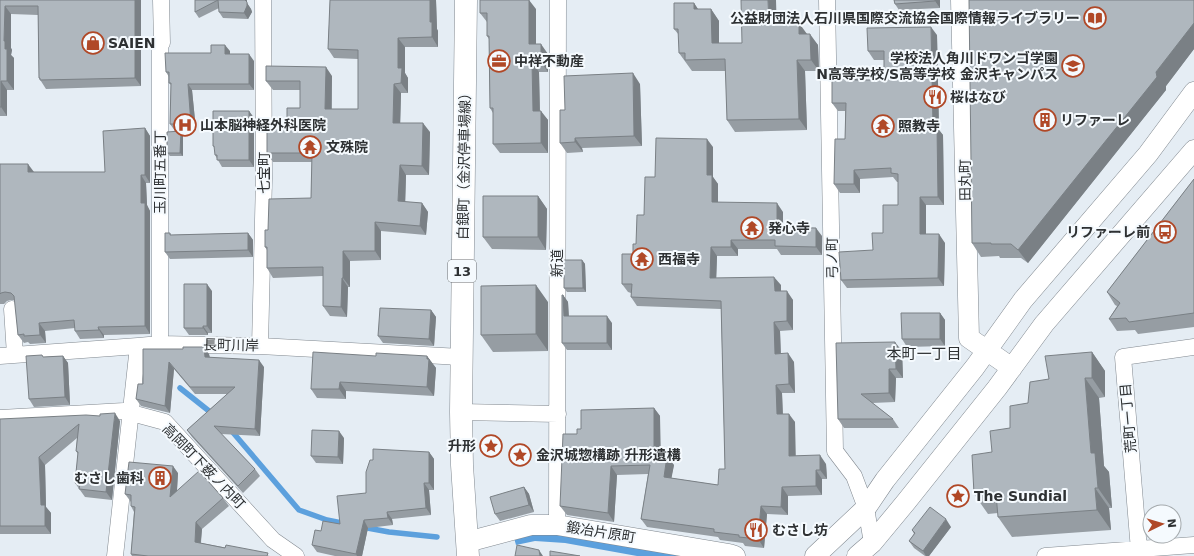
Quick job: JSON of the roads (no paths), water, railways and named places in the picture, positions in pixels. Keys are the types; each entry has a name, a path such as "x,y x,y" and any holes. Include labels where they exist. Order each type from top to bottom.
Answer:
{"main road":[{"name":"白銀町（金沢停車場線）","path":"466,0 461,412 462,465 468,549"}],"street":[{"name":"玉川町五番丁","path":"160,344 160,45 162,43 162,0"},
{"name":"七宝町","path":"260,346 264,178 263,0"},
{"name":"新道","path":"557,525 558,0"},
{"name":"弓ノ町","path":"827,0 835,451 854,476 866,508 870,552"},
{"name":"田丸町","path":"961,0 969,338 987,351"},
{"path":"815,556 866,508 885,480 987,351 1023,300 1148,154 1194,92"},
{"path":"870,552 997,388 1044,324 1194,150"},
{"path":"8,355 12,309"},
{"name":"長町川岸","path":"8,355 160,344 260,346 461,357"},
{"path":"115,556 138,346"},
{"name":"荒町一丁目","path":"1139,550 1123,357 1194,347"},
{"path":"987,351 1012,368"},
{"name":"高岡町下薮ノ内町","path":"0,418 130,412 165,422 274,540 296,556"},
{"path":"461,412 558,414"},
{"name":"鍛冶片原町","path":"468,549 531,525 557,525 735,556"},
{"path":"1045,556 1194,545"}],"water":[{"path":"535,534 566,535 681,556 637,556 565,543 535,541 516,545 514,538"}],"waterway":[{"path":"180,388 214,415"},
{"path":"230,429 299,510 327,520 347,524"},
{"path":"362,527 389,532 437,537"}],"place":[{"name":"公益財団法人石川県国際交流協会国際情報ライブラリー","path":"1095,18"},
{"name":"SAIEN","path":"93,43"},
{"name":"中祥不動産","path":"499,61"},
{"name":"学校法人角川ドワンゴ学園 N高等学校/S高等学校 金沢キャンパス","path":"1073,66"},
{"name":"桜はなび","path":"935,97"},
{"name":"リファーレ","path":"1045,120"},
{"name":"山本脳神経外科医院","path":"185,125"},
{"name":"照教寺","path":"883,126"},
{"name":"文殊院","path":"310,147"},
{"name":"発心寺","path":"752,228"},
{"name":"リファーレ前","path":"1165,232"},
{"name":"西福寺","path":"642,259"},
{"name":"升形","path":"491,446"},
{"name":"金沢城惣構跡 升形遺構","path":"520,455"},
{"name":"むさし歯科","path":"160,478"},
{"name":"The Sundial","path":"958,496"},
{"name":"むさし坊","path":"756,530"}],"district":[{"name":"本町一丁目","path":"924,354"}]}
